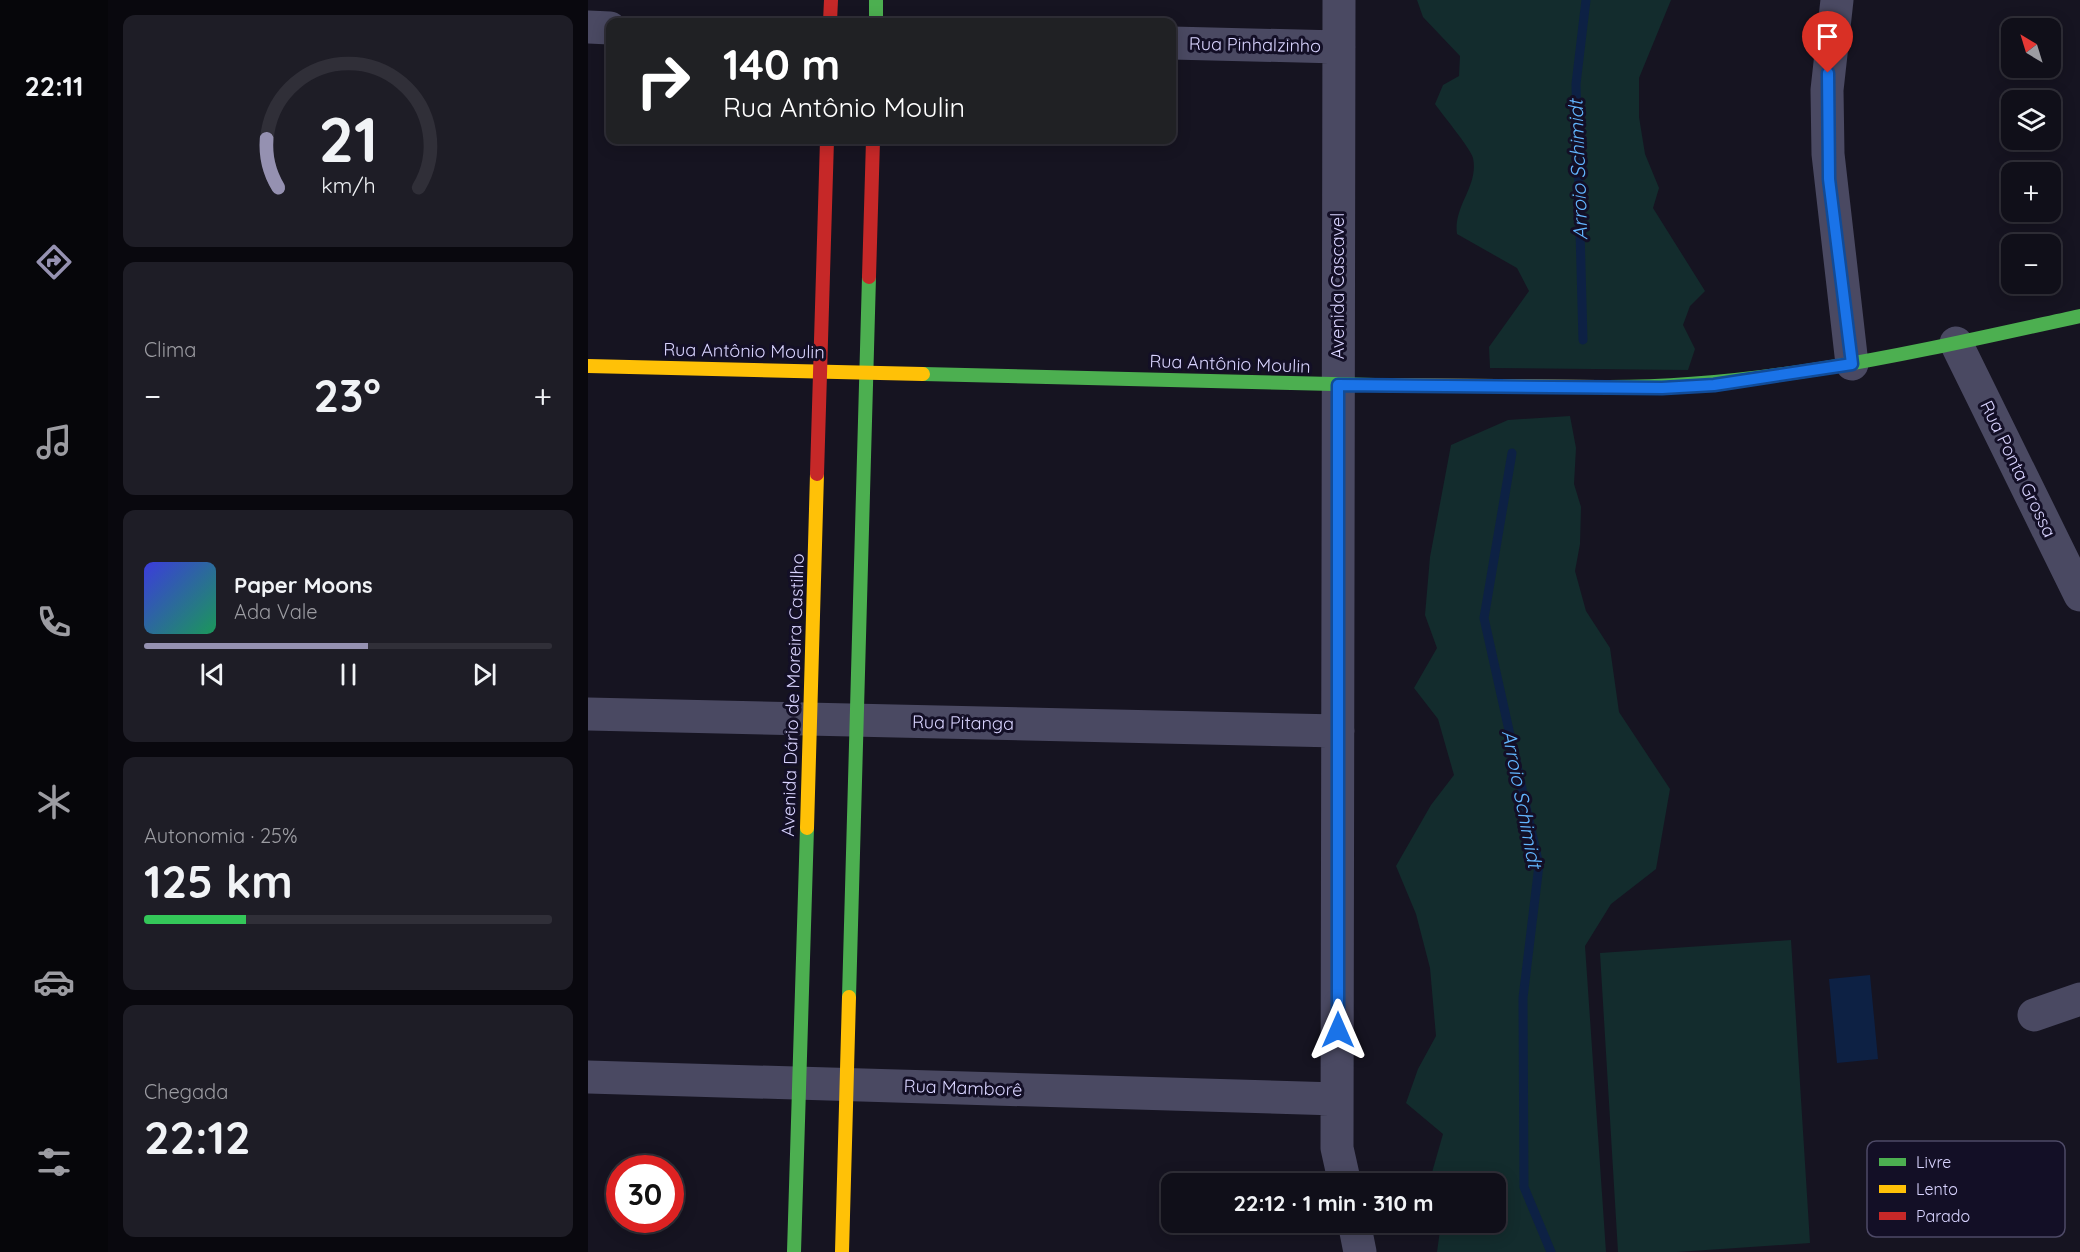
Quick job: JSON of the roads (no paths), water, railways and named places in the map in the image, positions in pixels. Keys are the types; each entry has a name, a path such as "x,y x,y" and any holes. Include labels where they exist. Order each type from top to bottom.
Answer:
{"main road":[{"path":"830,18 831,0"},
{"path":"876,0 876,18"},
{"name":"Avenida Dário de Moreira Castilho","path":"794,1252 827,144"},
{"path":"842,1252 873,144"},
{"name":"Rua Antônio Moulin","path":"588,366 820,370 1338,385 1662,388 1714,385 1852,364 2080,316"}],"street":[{"name":"Avenida Cascavel","path":"1339,0 1337,1148 1343,1173"},
{"path":"1837,0 1827,90 1828,162 1852,364"},
{"path":"588,27 606,28"},
{"name":"Rua Pinhalzinho","path":"1176,43 1339,47"},
{"name":"Rua Ponta Grossa","path":"1956,342 2080,595"},
{"name":"Rua Pitanga","path":"588,714 1338,731"},
{"path":"2034,1015 2080,999"},
{"name":"Rua Mamborê","path":"588,1077 1338,1099"},
{"path":"1356,1233 1360,1252"}],"water":[{"path":"1870,975 1878,1059 1837,1063 1829,979"}],"waterway":[{"name":"Arroio Schimidt","path":"1583,340 1576,84 1586,0"},
{"name":"Arroio Schimidt","path":"1512,453 1484,618 1539,865 1523,998 1524,1187 1551,1252"}]}
